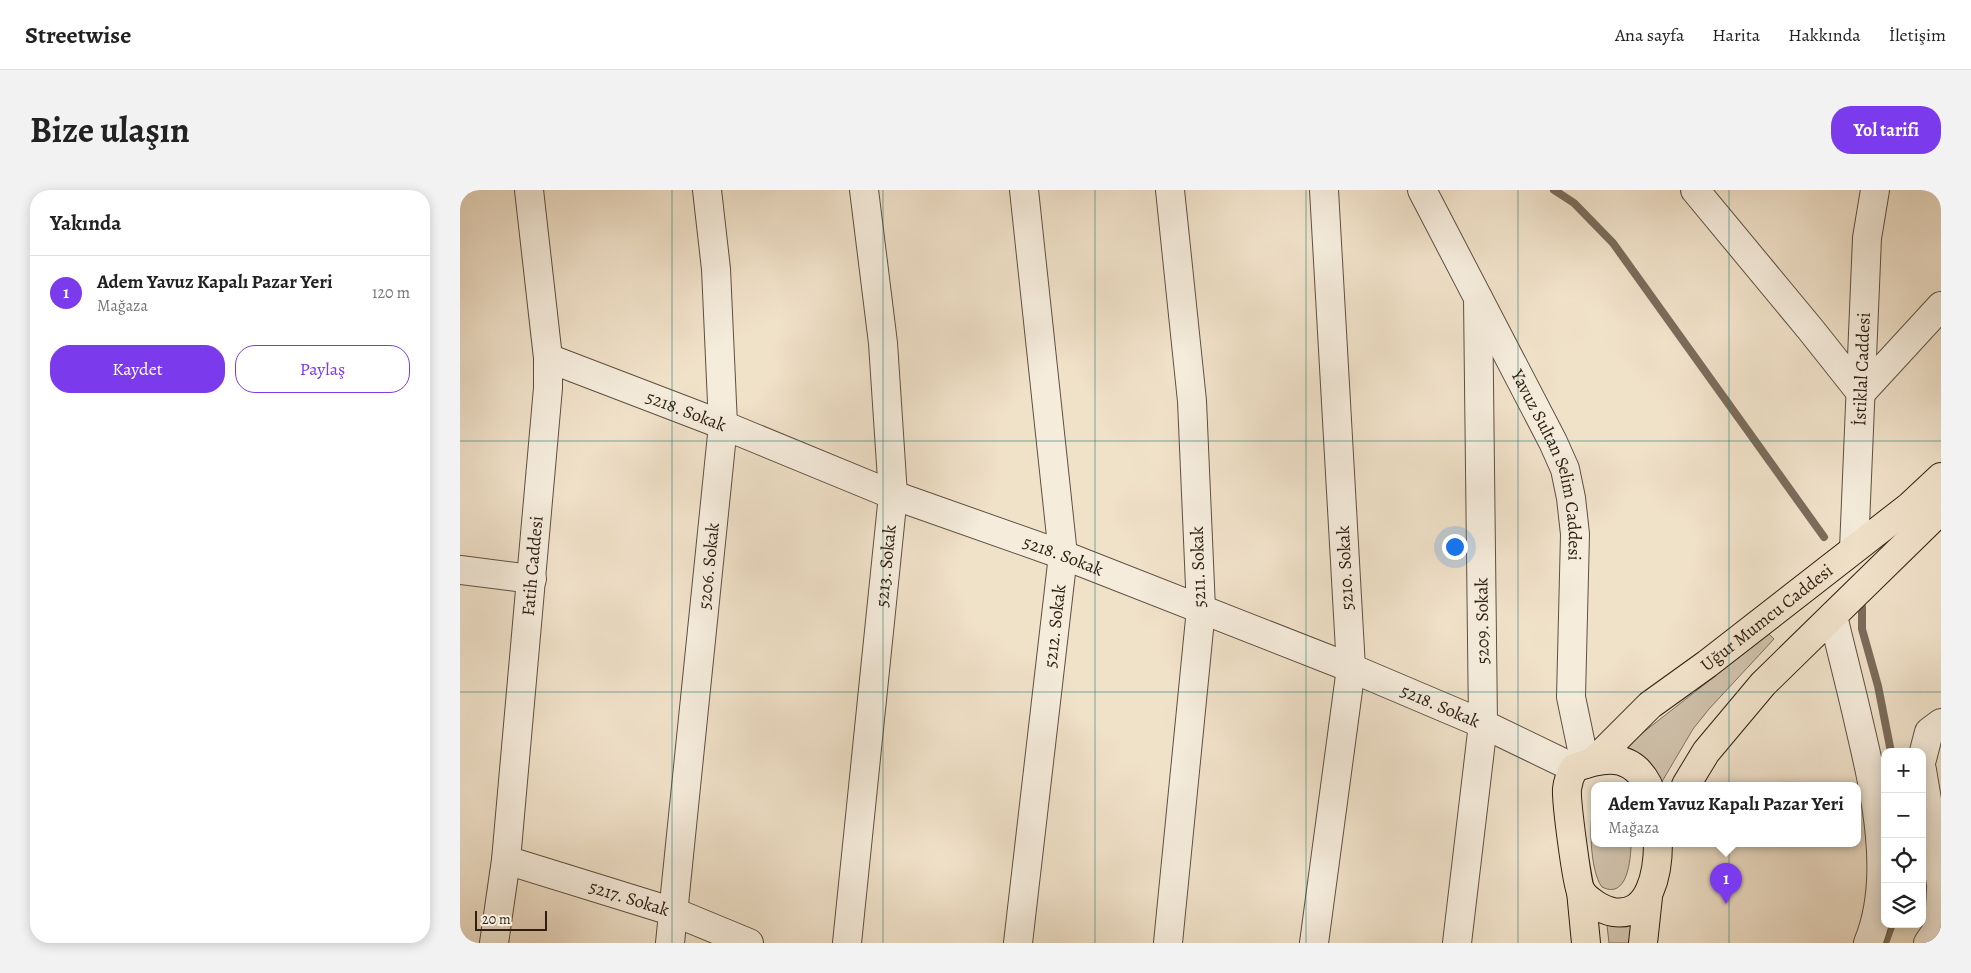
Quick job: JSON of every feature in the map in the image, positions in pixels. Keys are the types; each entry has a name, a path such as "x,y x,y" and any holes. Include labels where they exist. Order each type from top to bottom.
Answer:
{"main road":[{"name":"Uğur Mumcu Caddesi","path":"1584,764 1650,705 1707,664 1910,506 1941,477"},
{"name":"Uğur Mumcu Caddesi","path":"1688,782 1706,752 1729,722 1763,684 1941,510"},
{"path":"1584,764 1611,759 1625,762 1637,769 1646,782"},
{"name":"Yavuz Sultan Selim Caddesi","path":"1584,764 1569,777 1567,807 1581,891 1586,943"},
{"path":"1581,891 1595,904 1608,911 1620,913 1641,906 1648,896 1654,880 1659,847"},
{"path":"1643,943 1648,896"}],"street":[{"name":"Fatih Caddesi","path":"494,943 506,860 548,388 548,358 529,190"},
{"name":"5206. Sokak","path":"670,943 723,425 716,270 707,190"},
{"name":"5213. Sokak","path":"847,943 893,495 883,343 864,190"},
{"name":"5212. Sokak","path":"1018,943 1063,555 1024,190"},
{"name":"5211. Sokak","path":"1168,943 1201,609 1192,401 1170,190"},
{"name":"5210. Sokak","path":"1314,943 1351,668 1324,190"},
{"name":"Yavuz Sultan Selim Caddesi","path":"1422,190 1553,442 1565,469 1571,498 1575,534 1572,696 1584,764"},
{"path":"1695,190 1861,393 1941,306"},
{"name":"İstiklal Caddesi","path":"1854,549 1867,238 1875,190"},
{"name":"5209. Sokak","path":"1457,943 1483,724 1478,298"},
{"name":"5218. Sokak","path":"548,358 723,425 893,495 1063,555 1201,609 1351,668 1584,764"},
{"path":"460,570 532,579"},
{"path":"1833,616 1870,769 1882,848 1880,898 1868,943"},
{"path":"1924,748 1928,732 1941,722"},
{"path":"1926,793 1941,884"},
{"name":"5217. Sokak","path":"506,860 674,912 749,943"},
{"path":"1936,932 1941,889"}],"shaded area":[{"path":"1769,634 1774,639 1693,729 1662,782 1654,782 1627,745"},
{"path":"1591,847 1631,847 1626,876 1617,888 1610,890 1602,887 1598,880"},
{"path":"1607,925 1631,925 1629,943 1609,943"}],"waterway":[{"path":"1554,190 1574,203 1613,243 1824,537"},
{"path":"1862,607 1862,629 1878,686 1890,748"},
{"path":"1885,943 1891,928"}],"place":[{"name":"Adem Yavuz Kapalı Pazar Yeri","path":"1726,904"}]}
